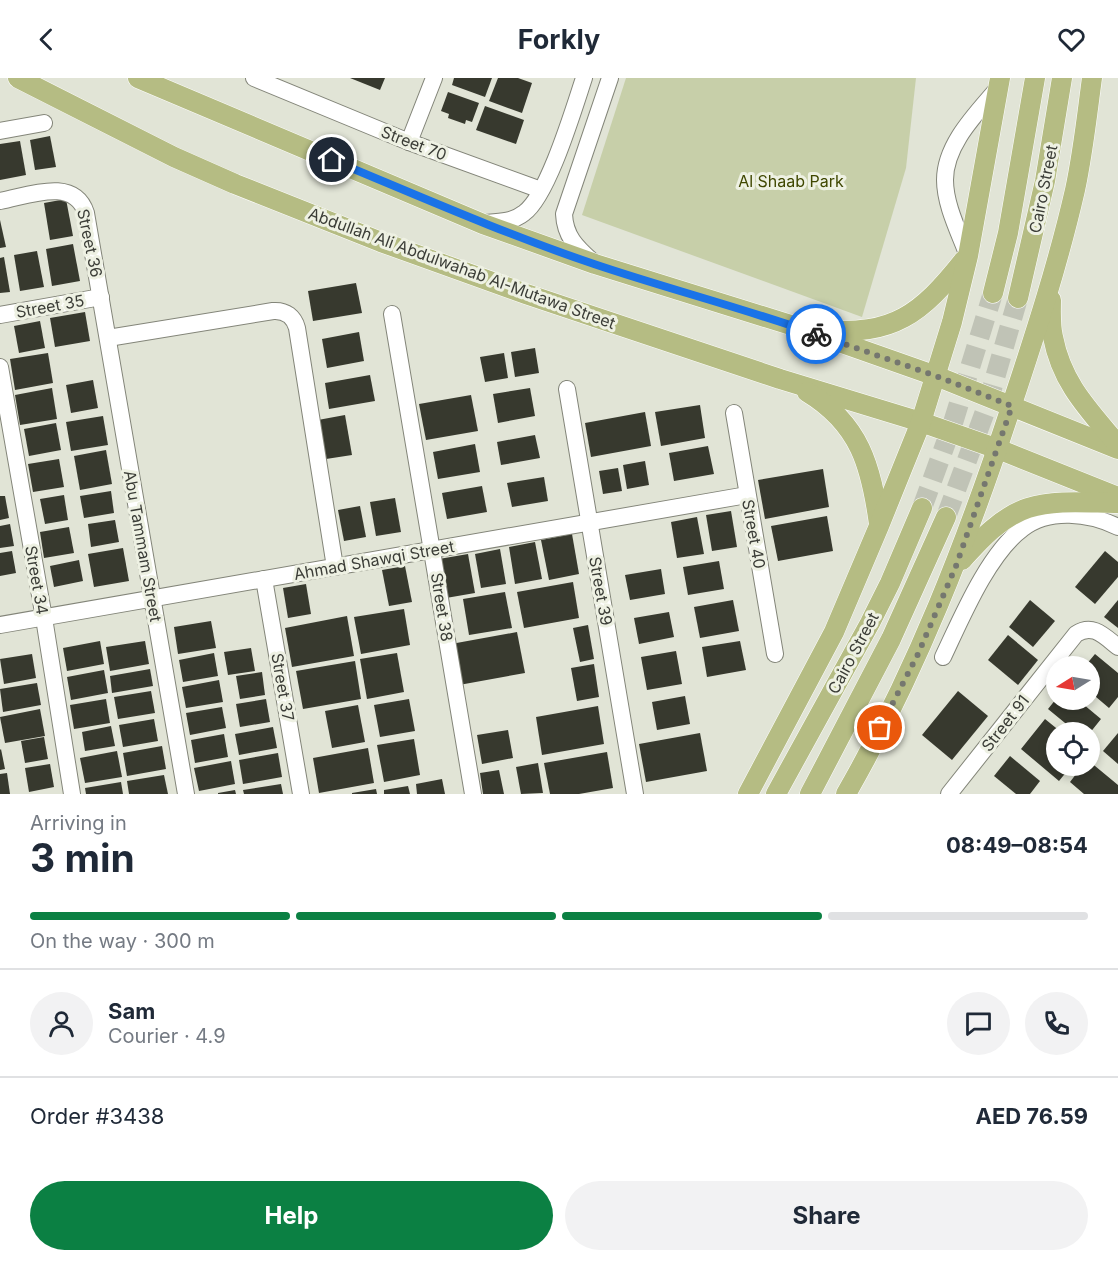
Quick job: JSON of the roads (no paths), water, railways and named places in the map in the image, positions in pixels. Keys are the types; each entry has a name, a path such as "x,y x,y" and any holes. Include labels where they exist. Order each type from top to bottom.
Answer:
{"main road":[{"name":"Abdullah Ali Abdulwahab Al-Mutawa Street","path":"18,78 184,161 370,238 526,294 998,449"},
{"path":"138,78 483,224 595,264 794,326 936,376 1118,449"},
{"name":"Cairo Street","path":"993,293 1008,233 1035,78"},
{"name":"Cairo Street","path":"1018,298 1045,181 1062,78"},
{"path":"846,794 918,654 956,566 998,449 1050,287 1075,189 1092,78"},
{"path":"748,794 834,632 921,422 952,322 968,256 999,83"},
{"path":"794,326 852,331 901,320 923,306 942,288 968,256"},
{"path":"1050,287 1052,336 1060,362 1074,392 1118,444"},
{"path":"780,379 818,399 848,428 868,465 874,485 879,526"},
{"path":"998,449 1118,496"},
{"path":"956,566 988,532 1028,508 1051,504 1118,502"},
{"name":"Cairo Street","path":"776,794 870,623 922,508"},
{"name":"Cairo Street","path":"810,794 891,639 946,517"}],"street":[{"name":"Street 70","path":"254,78 274,82 409,142 541,190"},
{"path":"409,142 434,78"},
{"path":"483,224 510,221 518,218 532,206 565,134 584,78"},
{"path":"595,264 573,243 565,222 565,206 610,78"},
{"path":"968,256 946,193 947,162 964,130 999,83"},
{"path":"0,131 44,123"},
{"path":"565,134 572,146 586,147"},
{"name":"Street 36","path":"0,201 55,191 68,192 80,199 86,213 101,297"},
{"name":"Street 35","path":"0,315 101,297"},
{"name":"Abu Tammam Street","path":"101,297 186,794"},
{"path":"108,338 273,311 284,312 293,319 335,567"},
{"name":"Street 38","path":"392,314 473,794"},
{"name":"Street 34","path":"0,367 72,794"},
{"name":"Street 39","path":"567,389 635,794"},
{"name":"Street 40","path":"734,413 775,654"},
{"name":"Ahmad Shawqi Street","path":"0,625 747,495"},
{"path":"944,657 986,574 1004,547 1021,529 1036,520 1078,514 1118,526"},
{"name":"Street 37","path":"264,579 302,794"},
{"name":"Street 91","path":"949,794 1076,634 1088,629 1095,630 1118,647"}],"tunnel":[{"path":"922,508 952,426 993,293"},
{"path":"946,517 986,409 1018,298"}],"park label":[{"name":"Al Shaab Park","path":"791,181"}]}
